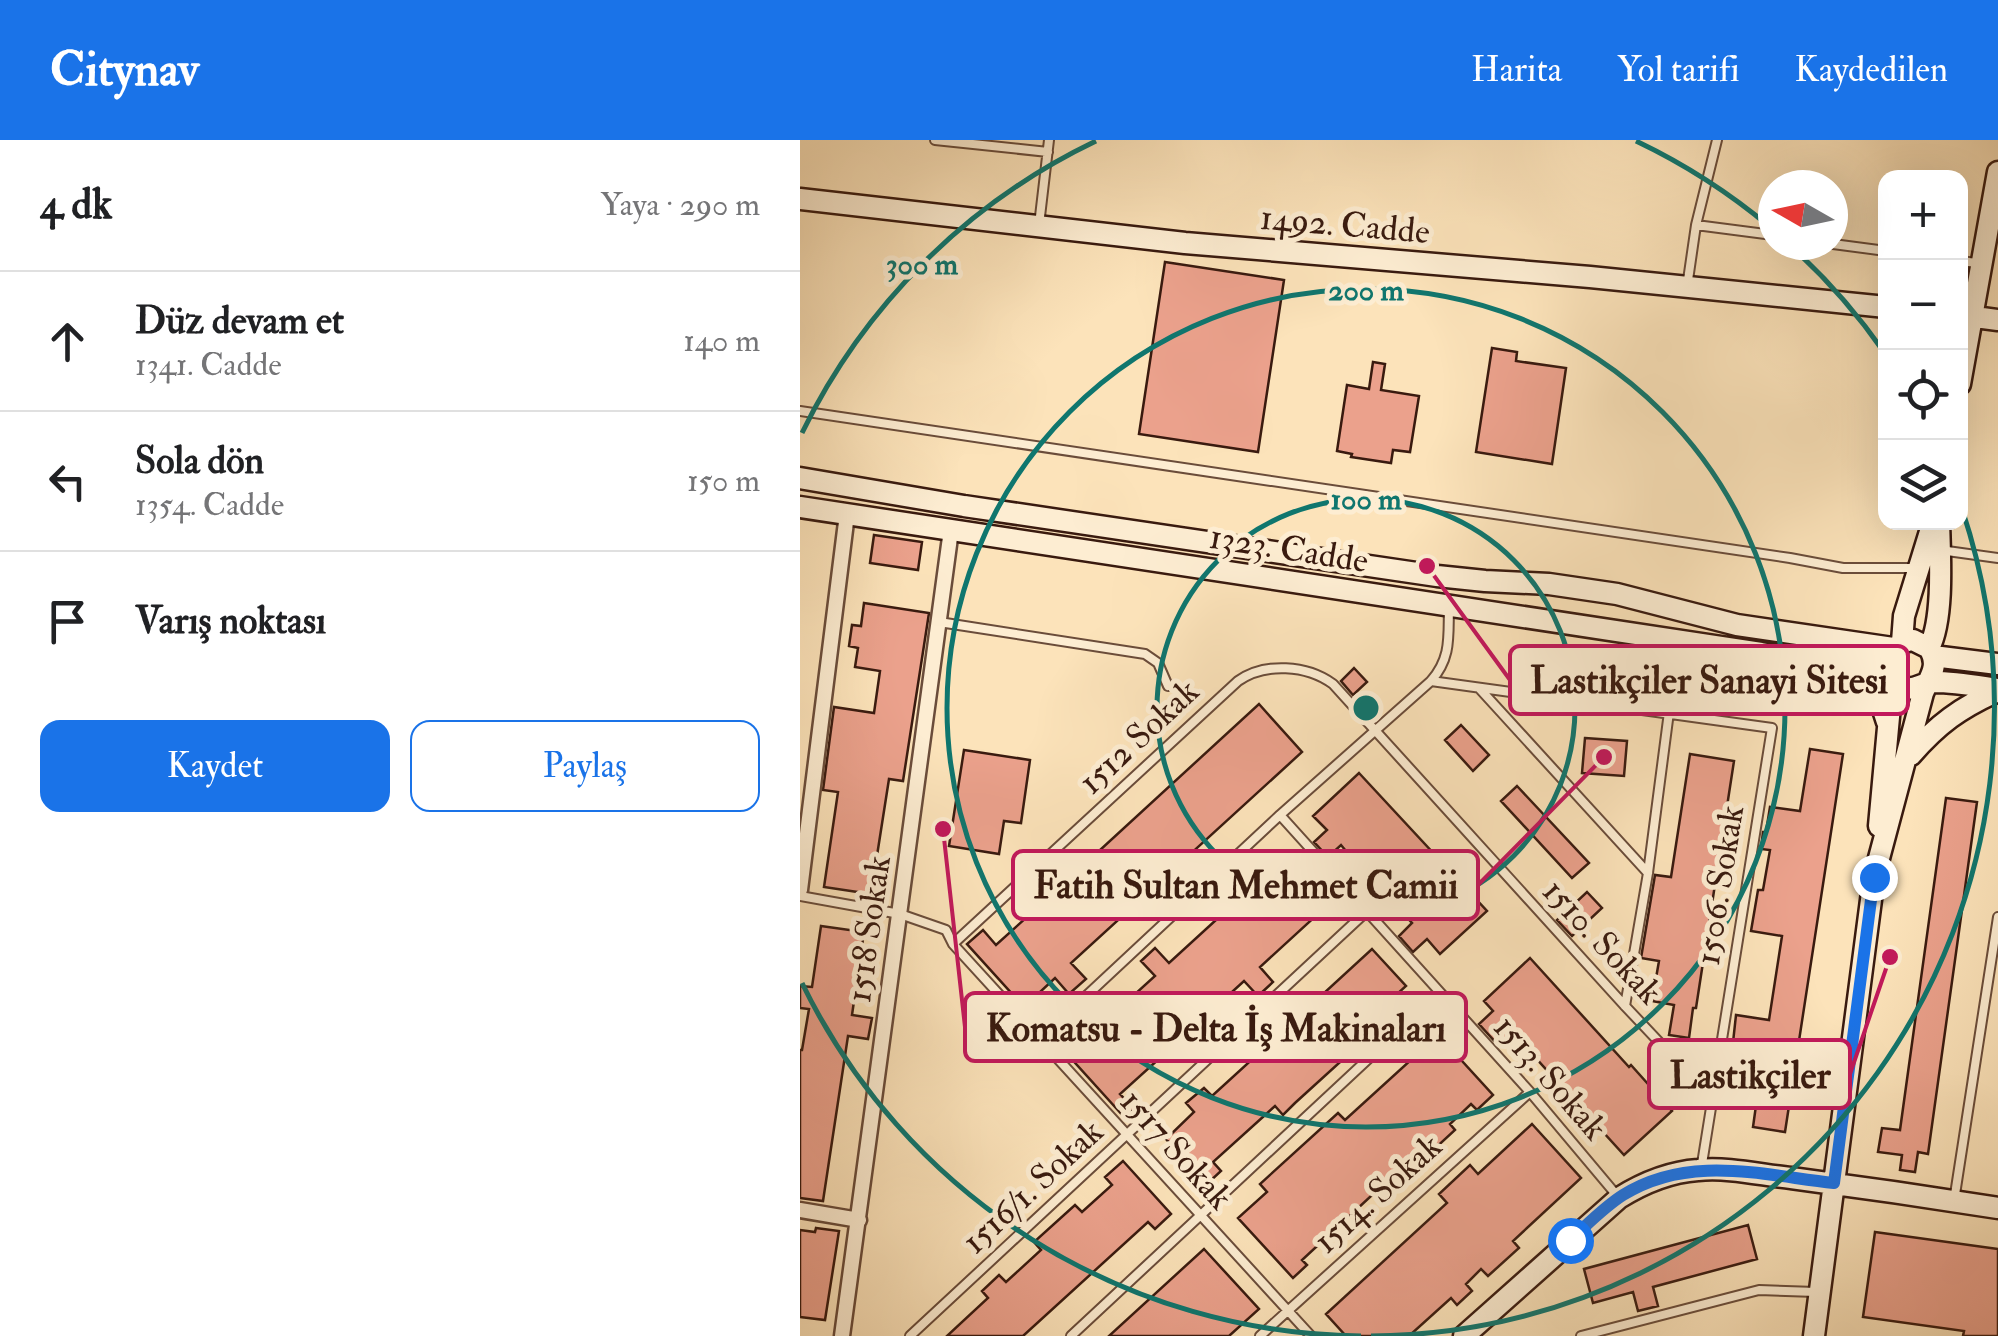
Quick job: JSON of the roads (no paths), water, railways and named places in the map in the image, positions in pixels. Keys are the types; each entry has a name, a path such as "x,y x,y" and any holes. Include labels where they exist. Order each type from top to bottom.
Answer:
{"main road":[{"path":"1968,302 1971,262 1998,172"},
{"name":"1492. Cadde","path":"800,199 1185,243 1878,306"},
{"path":"1968,315 1998,320"},
{"path":"800,478 1453,578 1548,584 1617,594 1736,624 1897,645 1913,640 1931,652 1998,664"},
{"name":"1323. Cadde","path":"800,507 1745,650 1892,678"},
{"path":"1814,1336 1874,877 1892,678 1888,655 1897,645 1933,530"},
{"path":"1874,877 1935,665 1931,652 1937,617 1937,530"},
{"path":"1449,606 1453,578"},
{"path":"1540,620 1552,607 1554,596 1548,584"},
{"path":"1610,631 1617,594"},
{"path":"1848,669 1876,693 1888,725"},
{"path":"1892,678 1913,689 1928,682 1998,690"},
{"path":"1906,760 1942,722 1998,690"},
{"path":"1464,1336 1619,1198 1656,1179 1720,1170 1998,1208"}],"street":[{"path":"800,893 847,514"},
{"name":"1518 Sokak","path":"842,1336 952,530"},
{"path":"800,1210 859,1220"}],"lane":[{"path":"935,140 1048,152"},
{"path":"1039,226 1049,140"},
{"path":"1687,287 1696,225 1718,140"},
{"path":"1696,225 1758,234"},
{"path":"1848,246 1878,250"},
{"path":"800,411 1827,566 1918,568"},
{"path":"1940,550 1998,558"},
{"path":"1040,1038 1280,815 1431,682 1448,654 1449,606"},
{"path":"939,622 1145,654 1158,664 1168,686"},
{"name":"1512 Sokak","path":"954,944 1248,674 1262,670 1308,670 1320,675 1333,684 1375,732"},
{"path":"1431,682 1668,712 1648,873 1624,1006"},
{"path":"1477,686 1648,873"},
{"name":"1506. Sokak","path":"1668,712 1772,728 1701,1170"},
{"name":"1510. Sokak","path":"1375,732 1712,1098"},
{"name":"1513. Sokak","path":"1280,815 1530,1092 1619,1198"},
{"name":"1517 Sokak","path":"800,893 900,914 946,930 954,944 1311,1336"},
{"name":"1516/1. Sokak","path":"910,1336 1366,912"},
{"path":"1954,1200 1998,917"},
{"path":"1071,1336 1439,993"},
{"name":"1514. Sokak","path":"1260,1336 1530,1092"},
{"path":"1581,1336 1759,1290 1818,1292"}],"place":[{"name":"Lastikçiler Sanayi Sitesi","path":"1427,566"},
{"name":"Fatih Sultan Mehmet Camii","path":"1604,757"},
{"name":"Komatsu - Delta İş Makinaları","path":"943,829"},
{"name":"Lastikçiler","path":"1890,957"}]}
